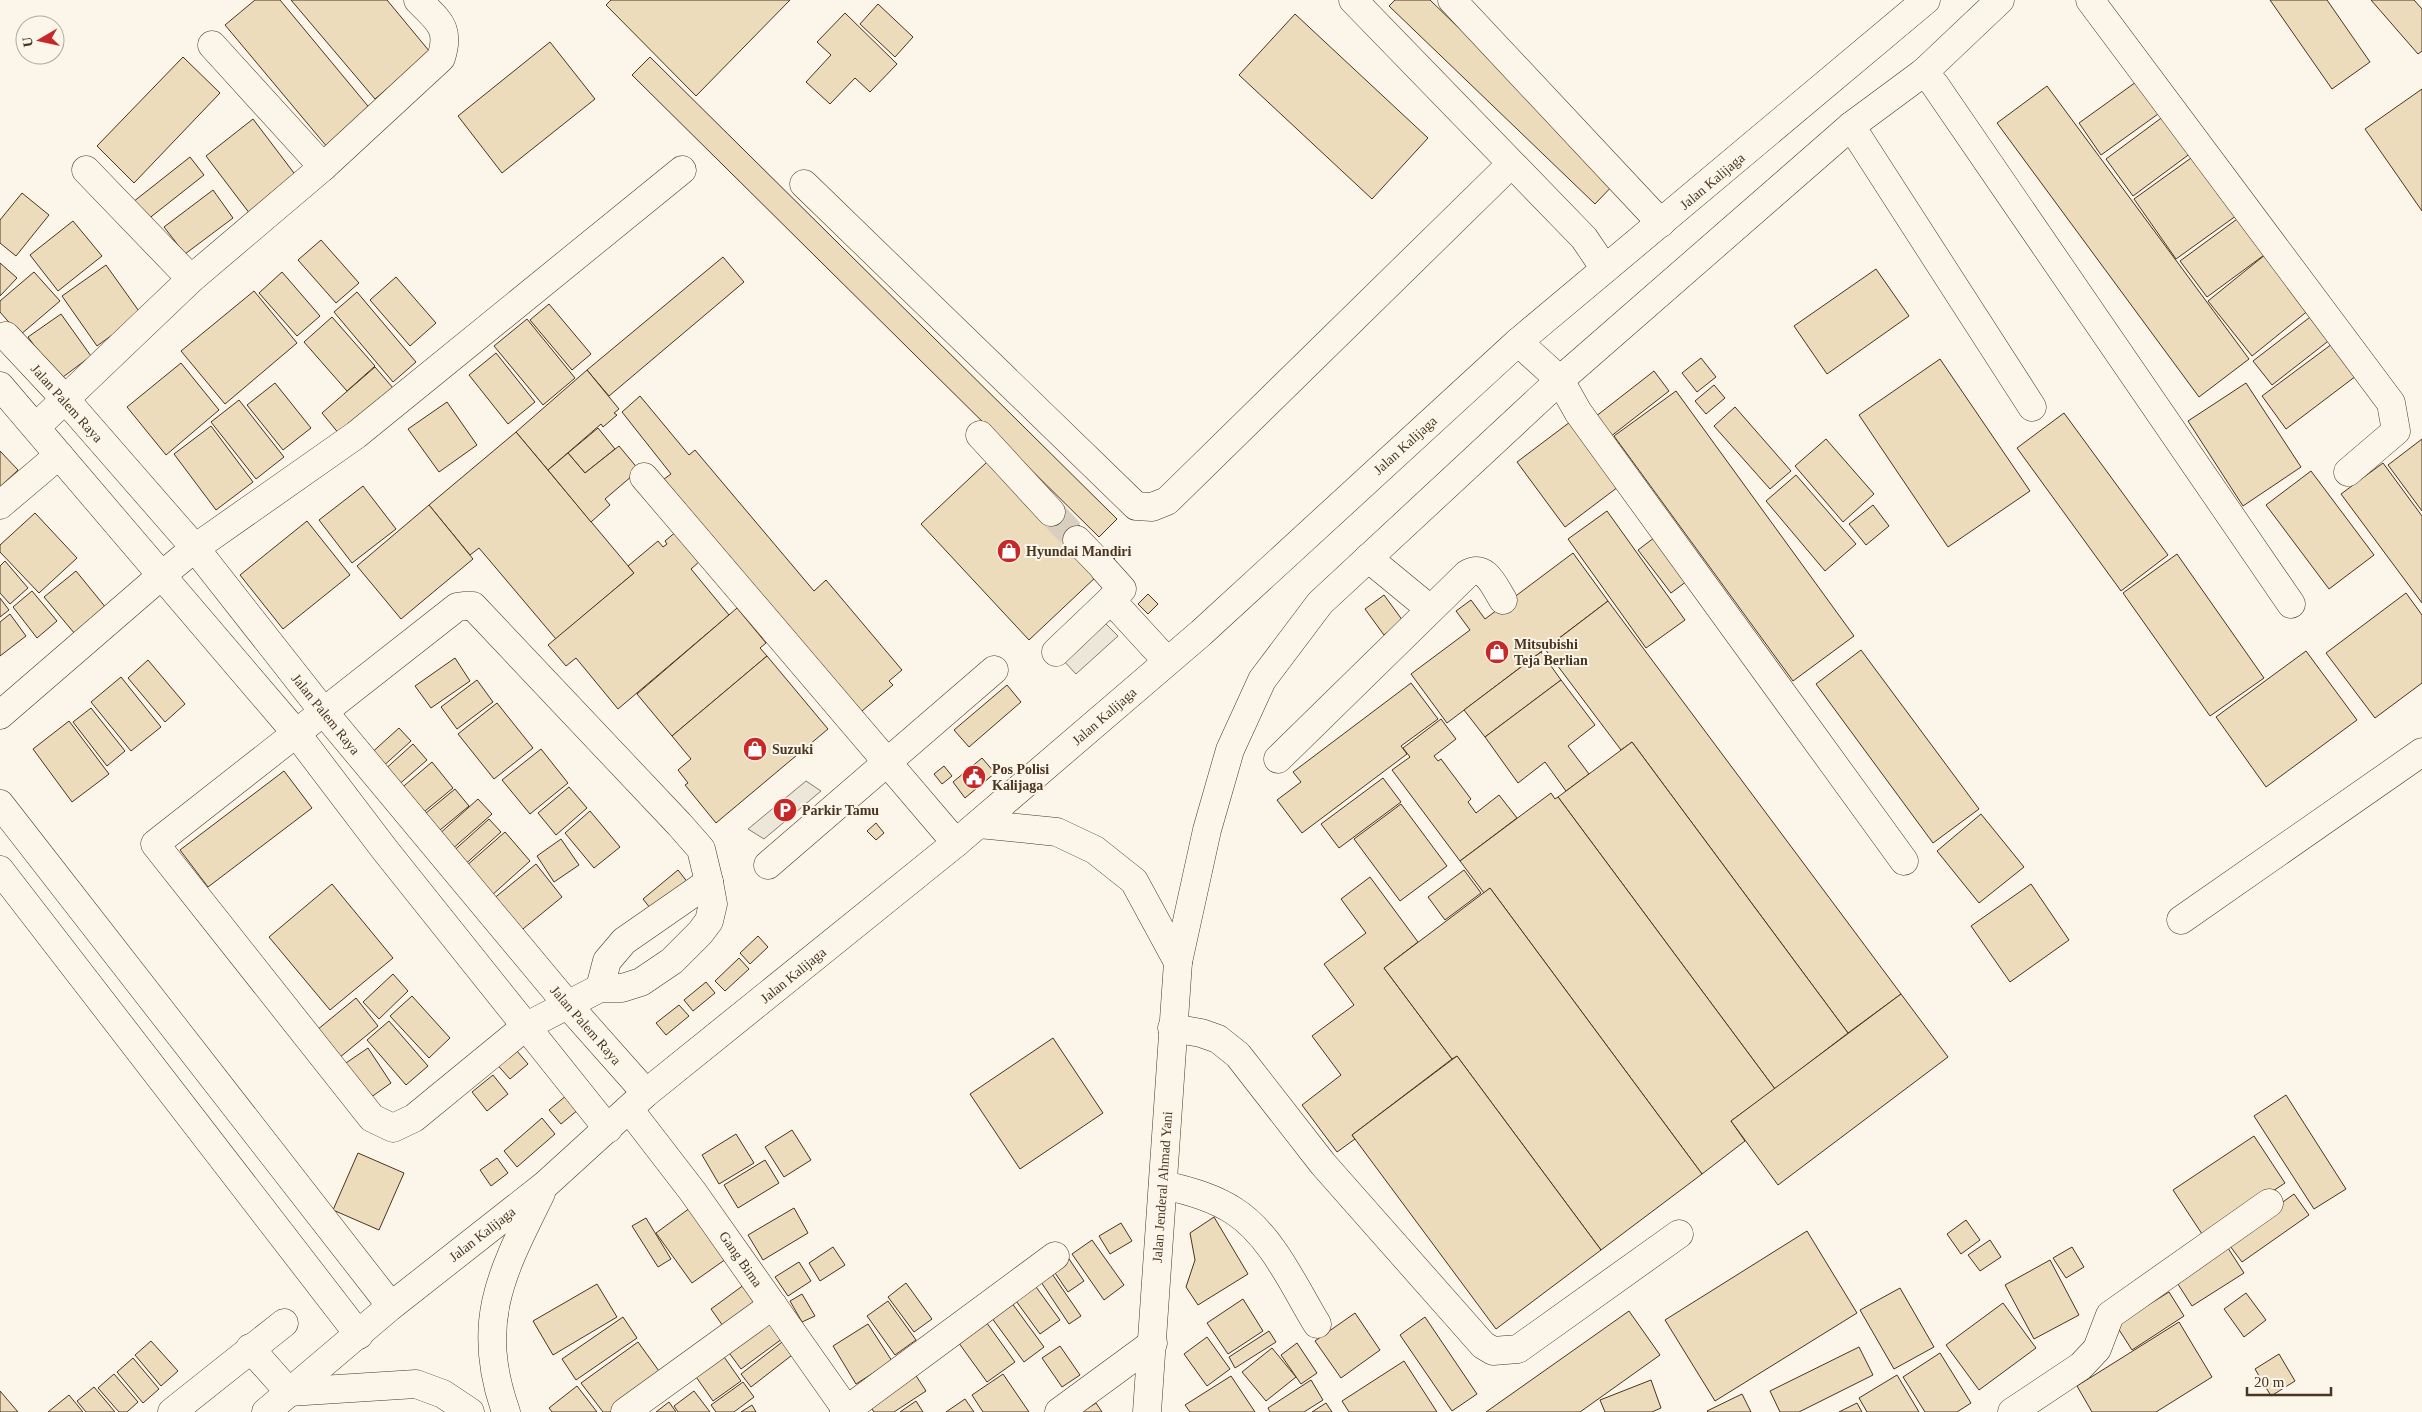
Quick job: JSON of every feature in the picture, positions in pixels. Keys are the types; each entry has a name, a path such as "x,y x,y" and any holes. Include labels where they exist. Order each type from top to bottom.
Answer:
{"main road":[{"path":"36,428 191,278 323,167 441,58 447,41 441,23 418,0"},
{"path":"1353,0 1584,238 1605,269"},
{"path":"1452,0 1661,223"},
{"name":"Jalan Kalijaga","path":"266,1412 391,1306 545,1185 638,1101 979,824 1167,661 1518,342 1926,0"},
{"path":"1178,962 1207,830 1230,750 1262,680 1320,603 1560,380 1852,126 1924,72 2000,0"},
{"path":"2090,0 2390,403 2396,431 2348,472"},
{"path":"212,45 323,167"},
{"path":"1924,72 1936,85 2291,604"},
{"path":"1852,126 2032,407"},
{"path":"804,184 1136,506 1152,507 1167,501 1511,164"},
{"path":"86,170 191,278"},
{"path":"0,715 162,575 196,548 356,435 682,170"},
{"name":"Jalan Palem Raya","path":"6,336 65,399 196,548 323,711 567,1004 638,1101"},
{"path":"1518,342 1560,380 1578,412 1904,861"},
{"path":"0,386 296,733 385,850 608,1129"},
{"path":"980,434 1051,512"},
{"path":"0,505 59,455"},
{"path":"644,477 956,843"},
{"path":"1056,652 1122,589 1078,540"},
{"path":"1368,558 1430,609"},
{"path":"1278,759 1467,574 1474,570 1480,570 1488,576 1503,600"},
{"path":"1111,600 1167,661"},
{"path":"472,606 701,849 713,904 709,921 700,933 672,961 641,982 622,988 600,988 526,1027 414,1118 393,1128 372,1118 154,844 323,711 457,608 472,606"},
{"path":"768,865 994,670"},
{"path":"2181,920 2422,752"},
{"path":"0,804 81,905 391,1306"},
{"path":"979,824 1057,832 1096,850 1134,881 1178,962"},
{"path":"0,870 359,1335"},
{"path":"600,988 607,961 624,941 709,882"},
{"name":"Jalan Jenderal Ahmad Yani","path":"1149,1409 1172,1028 1178,962"},
{"path":"1172,1028 1201,1033 1218,1039 1238,1055 1323,1164 1483,1345 1493,1351 1518,1349 1679,1234"},
{"name":"Gang Bima","path":"638,1101 693,1192 846,1411"},
{"path":"506,1412 495,1370 491,1334 496,1296 516,1245 545,1185"},
{"path":"1163,1185 1193,1192 1235,1211 1266,1241 1317,1324"},
{"path":"2021,1410 2081,1366 2097,1349 2110,1314 2269,1203"},
{"path":"846,1411 1055,1256"},
{"path":"625,1412 773,1305"},
{"path":"172,1412 250,1348 284,1323"},
{"path":"1059,1412 1153,1343"},
{"path":"250,1348 288,1392 416,1384 444,1394 470,1412"}],"shaded area":[{"path":"1103,621 1118,636 1076,674 1062,659"},
{"name":"Parkir Tamu","path":"806,781 821,791 764,839 748,829"}],"building":[{"path":"255,0 280,0 372,111 328,148 225,25"},
{"path":"291,0 387,0 430,52 375,99"},
{"path":"611,0 790,0 696,96 606,5"},
{"path":"1395,0 1430,0 1617,181 1595,204 1389,6"},
{"path":"2270,0 2327,0 2370,62 2332,89"},
{"path":"2371,0 2414,0 2422,9 2422,51 2418,54"},
{"path":"878,4 913,37 895,57 860,24"},
{"path":"845,13 897,64 870,92 855,78 830,104 806,82 831,55 817,42"},
{"path":"1295,14 1428,138 1372,199 1239,75"},
{"path":"550,42 595,99 502,173 458,116"},
{"path":"183,57 220,93 134,183 97,146"},
{"path":"650,57 1117,519 1099,537 632,75"},
{"path":"2143,77 2165,109 2101,155 2079,123"},
{"path":"2047,86 2249,359 2199,397 1997,123"},
{"path":"2422,89 2422,211 2365,129"},
{"path":"2168,113 2195,150 2133,196 2106,159"},
{"path":"253,119 297,177 250,214 206,156"},
{"path":"2198,153 2240,213 2176,259 2134,199"},
{"path":"190,157 204,175 147,220 133,202"},
{"path":"213,190 233,218 185,254 164,227"},
{"path":"22,193 49,215 16,256 0,243 0,220"},
{"path":"2244,214 2271,250 2207,297 2180,261"},
{"path":"73,221 102,256 58,291 30,255"},
{"path":"321,240 359,283 336,303 298,260"},
{"path":"2271,250 2315,305 2252,356 2208,301"},
{"path":"723,257 744,282 609,396 587,370"},
{"path":"0,263 17,278 0,296"},
{"path":"106,265 141,314 97,346 62,296"},
{"path":"1876,269 1909,316 1827,374 1794,326"},
{"path":"34,272 60,301 20,335 0,312 0,301"},
{"path":"282,272 320,316 297,336 259,293"},
{"path":"396,277 436,323 410,346 370,300"},
{"path":"254,291 297,343 225,404 181,351"},
{"path":"357,292 416,362 393,382 334,312"},
{"path":"549,304 591,354 572,370 530,320"},
{"path":"2318,311 2336,335 2272,385 2253,361"},
{"path":"61,314 91,356 59,380 28,337"},
{"path":"332,317 375,366 347,391 304,342"},
{"path":"527,319 575,378 543,405 494,346"},
{"path":"2332,344 2356,376 2286,429 2262,396"},
{"path":"496,353 535,402 508,424 469,375"},
{"path":"1701,358 1716,377 1697,392 1682,373"},
{"path":"1940,359 2030,491 1948,547 1859,415"},
{"path":"181,363 219,410 166,455 127,407"},
{"path":"375,367 393,388 340,435 322,413"},
{"path":"587,370 619,409 614,413 617,415 603,427 601,424 548,470 516,432"},
{"path":"1654,371 1669,391 1610,437 1595,417"},
{"path":"275,383 311,428 283,450 247,405"},
{"path":"2246,383 2301,467 2243,506 2188,421"},
{"path":"1714,385 1725,398 1706,414 1695,401"},
{"path":"1676,391 1854,636 1793,681 1614,436"},
{"path":"640,396 689,455 695,450 814,591 826,580 902,670 889,681 893,685 856,716 660,482 671,474 622,412"},
{"path":"239,400 284,457 256,479 211,422"},
{"path":"447,402 477,445 439,472 408,429"},
{"path":"1735,407 1791,471 1770,489 1714,426"},
{"path":"2064,413 2168,555 2121,591 2017,448"},
{"path":"1570,422 1618,487 1565,527 1517,462"},
{"path":"211,426 253,482 216,510 174,454"},
{"path":"598,428 615,449 585,473 568,453"},
{"path":"516,432 634,573 556,639 479,548 470,555 429,505"},
{"path":"1826,439 1874,494 1843,522 1795,466"},
{"path":"2422,439 2422,511 2388,465"},
{"path":"619,446 639,470 605,499 610,505 591,522 548,470 568,453 585,473"},
{"path":"0,451 18,470 0,487"},
{"name":"Hyundai Mandiri","path":"987,462 1060,504 1085,532 1091,573 1111,554 1115,559 1029,640 921,524"},
{"path":"2383,463 2422,516 2422,603 2341,494"},
{"path":"2311,471 2374,555 2329,589 2266,505"},
{"path":"1796,475 1856,544 1825,571 1766,501"},
{"path":"363,486 396,529 352,563 319,520"},
{"path":"429,505 473,559 401,619 357,566"},
{"path":"1873,505 1889,526 1866,545 1849,524"},
{"path":"1607,511 1685,620 1646,648 1568,539"},
{"path":"35,513 77,558 39,593 0,552 0,545"},
{"path":"307,521 350,575 283,629 240,575"},
{"path":"684,525 708,554 691,569 729,615 618,709 576,658 566,666 548,645 634,573 628,566 658,541 663,547 667,544 665,541"},
{"path":"1663,531 1695,575 1671,593 1638,550"},
{"path":"1573,553 1608,601 1447,723 1411,674 1470,630 1456,611 1471,600 1485,619"},
{"path":"2177,554 2264,678 2210,716 2123,593"},
{"path":"5,561 28,588 10,604 0,593 0,566"},
{"path":"76,571 111,614 80,640 44,597"},
{"path":"32,591 57,621 37,638 13,607"},
{"path":"2406,593 2422,615 2422,683 2375,718 2326,653"},
{"path":"1148,594 1158,604 1148,614 1138,604"},
{"path":"1384,595 1403,621 1384,635 1365,609"},
{"path":"0,598 9,610 0,617"},
{"path":"1608,601 1901,994 1848,1033 1632,742 1621,750 1545,649"},
{"path":"737,608 766,643 760,648 767,656 672,736 637,694"},
{"path":"10,614 26,636 0,656 0,622"},
{"path":"1861,650 1979,809 1933,843 1816,684"},
{"path":"2306,651 2357,720 2266,787 2216,717"},
{"path":"1541,652 1561,680 1485,737 1464,710"},
{"path":"767,656 828,729 716,823 685,785 688,783 678,770 691,759 672,736"},
{"path":"455,658 470,681 431,708 415,686"},
{"path":"148,660 185,704 165,722 128,678"},
{"path":"121,677 161,727 131,751 91,702"},
{"path":"477,680 493,702 457,729 441,707"},
{"path":"1561,680 1595,725 1568,746 1589,774 1566,791 1545,762 1518,783 1485,737"},
{"path":"1411,683 1438,719 1401,746 1407,754 1302,833 1277,800 1301,782 1293,772"},
{"path":"1007,685 1021,702 969,747 954,730"},
{"path":"497,703 533,748 494,779 458,734"},
{"path":"91,708 125,751 107,766 73,722"},
{"path":"1441,719 1456,739 1434,756 1438,761 1441,759 1471,799 1468,802 1476,813 1499,795 1517,818 1460,861 1392,770 1410,757 1403,748"},
{"path":"69,721 109,774 72,802 33,749"},
{"path":"399,728 411,741 380,769 368,756"},
{"path":"1632,742 1848,1033 1775,1089 1558,797"},
{"path":"413,744 427,760 396,787 382,772"},
{"path":"541,749 568,783 530,814 502,780"},
{"name":"Pos Polisi Kalijaga","path":"982,758 995,773 965,798 953,782"},
{"path":"432,762 453,788 419,816 398,791"},
{"path":"944,766 952,776 942,784 934,774"},
{"path":"284,771 312,808 208,887 180,850"},
{"path":"1383,778 1401,802 1339,848 1321,824"},
{"path":"569,787 587,808 556,835 538,813"},
{"path":"455,789 469,806 434,835 420,818"},
{"path":"1551,793 1555,799 1558,797 1775,1089 1731,1121 1745,1141 1702,1174 1490,888 1484,893 1460,861"},
{"path":"478,799 492,814 450,851 437,836"},
{"path":"1401,804 1447,866 1400,901 1354,839"},
{"path":"590,811 620,847 594,868 565,833"},
{"path":"1981,814 2024,867 1979,903 1937,851"},
{"path":"489,819 501,832 461,868 449,855"},
{"path":"876,823 884,833 876,840 867,831"},
{"path":"505,832 530,861 491,896 465,867"},
{"path":"561,839 579,865 554,882 537,856"},
{"path":"536,864 562,897 518,933 492,900"},
{"path":"678,870 689,884 654,913 643,899"},
{"path":"1464,870 1481,893 1445,920 1428,897"},
{"path":"1370,877 1418,942 1384,968 1452,1059 1352,1135 1355,1139 1337,1152 1302,1105 1341,1075 1312,1036 1354,1005 1324,964 1366,933 1341,899"},
{"path":"332,884 393,958 330,1010 269,937"},
{"path":"2031,884 2069,940 2010,982 1971,926"},
{"path":"1490,888 1702,1174 1601,1250 1457,1056 1452,1059 1384,968"},
{"path":"758,936 768,947 750,964 740,953"},
{"path":"739,958 749,969 725,991 715,981"},
{"path":"393,974 408,991 379,1019 363,1002"},
{"path":"706,982 715,993 693,1011 684,1000"},
{"path":"1901,994 1948,1057 1778,1185 1731,1121"},
{"path":"412,996 450,1038 429,1058 390,1016"},
{"path":"356,998 378,1026 339,1058 317,1030"},
{"path":"679,1005 689,1016 666,1035 656,1023"},
{"path":"389,1021 428,1066 406,1085 367,1040"},
{"path":"1053,1038 1103,1113 1020,1169 970,1094"},
{"path":"511,1044 528,1064 510,1079 493,1060"},
{"path":"368,1048 391,1083 367,1100 343,1065"},
{"path":"1457,1056 1601,1250 1496,1329 1352,1135"},
{"path":"493,1075 508,1094 487,1111 472,1092"},
{"path":"573,1090 585,1104 561,1124 549,1110"},
{"path":"2286,1095 2346,1189 2314,1209 2254,1116"},
{"path":"542,1118 555,1134 517,1167 504,1151"},
{"path":"792,1130 811,1160 784,1177 765,1147"},
{"path":"736,1134 754,1163 719,1184 702,1155"},
{"path":"2254,1136 2285,1183 2204,1237 2173,1190"},
{"path":"358,1153 404,1173 379,1230 333,1210"},
{"path":"497,1158 508,1173 491,1186 480,1170"},
{"path":"765,1160 779,1183 738,1208 724,1185"},
{"path":"2294,1194 2309,1215 2242,1262 2227,1242"},
{"path":"690,1208 726,1259 692,1283 656,1233"},
{"path":"794,1208 808,1233 763,1260 748,1235"},
{"path":"1214,1217 1248,1274 1198,1305 1186,1287 1195,1260 1190,1233"},
{"path":"646,1218 671,1259 658,1267 632,1226"},
{"path":"1966,1220 1980,1240 1961,1254 1947,1234"},
{"path":"1121,1223 1132,1241 1110,1254 1099,1236"},
{"path":"1807,1231 1857,1313 1715,1401 1665,1320"},
{"path":"1092,1240 1124,1285 1104,1300 1072,1254"},
{"path":"1990,1240 2001,1257 1980,1271 1968,1255"},
{"path":"2226,1245 2244,1273 2192,1306 2174,1278"},
{"path":"833,1247 845,1265 820,1281 809,1263"},
{"path":"2072,1247 2084,1267 2066,1278 2053,1258"},
{"path":"1067,1256 1084,1281 1068,1292 1051,1267"},
{"path":"2050,1260 2079,1315 2034,1339 2005,1285"},
{"path":"799,1262 811,1281 788,1296 775,1277"},
{"path":"1048,1268 1081,1316 1069,1324 1037,1276"},
{"path":"752,1279 764,1296 723,1326 711,1309"},
{"path":"1031,1280 1060,1320 1040,1334 1011,1294"},
{"path":"906,1283 932,1319 914,1332 888,1297"},
{"path":"597,1284 617,1317 553,1355 533,1321"},
{"path":"1900,1288 1934,1347 1894,1369 1860,1310"},
{"path":"2169,1292 2184,1316 2132,1350 2116,1325"},
{"path":"2246,1293 2266,1320 2244,1337 2224,1309"},
{"path":"802,1294 815,1316 802,1322 790,1301"},
{"path":"1006,1295 1044,1347 1024,1362 986,1310"},
{"path":"1243,1299 1263,1331 1228,1354 1207,1323"},
{"path":"888,1301 916,1340 895,1355 867,1316"},
{"path":"2003,1303 2036,1348 1979,1390 1946,1345"},
{"path":"1629,1311 1660,1355 1580,1412 1486,1412"},
{"path":"769,1312 786,1336 741,1369 724,1346"},
{"path":"1355,1313 1380,1350 1341,1378 1315,1341"},
{"path":"981,1315 1015,1362 987,1382 953,1335"},
{"path":"623,1317 637,1338 576,1380 562,1359"},
{"path":"1425,1317 1477,1394 1452,1411 1400,1335"},
{"path":"2179,1322 2212,1377 2156,1412 2092,1412 2077,1386"},
{"path":"868,1324 892,1361 856,1384 833,1346"},
{"path":"1269,1331 1276,1342 1235,1368 1229,1357"},
{"path":"1207,1337 1230,1369 1207,1386 1184,1354"},
{"path":"786,1339 796,1352 751,1387 741,1374"},
{"path":"151,1341 178,1371 161,1386 135,1355"},
{"path":"638,1342 664,1378 617,1412 603,1412 581,1383"},
{"path":"1297,1343 1317,1373 1301,1384 1281,1355"},
{"path":"1060,1346 1080,1375 1062,1387 1042,1358"},
{"path":"1859,1347 1873,1375 1799,1412 1780,1412 1770,1391"},
{"path":"1272,1348 1296,1377 1266,1401 1242,1372"},
{"path":"1940,1353 1971,1403 1957,1412 1925,1412 1903,1377"},
{"path":"722,1354 741,1381 713,1401 694,1374"},
{"path":"2279,1354 2295,1381 2271,1396 2255,1369"},
{"path":"133,1358 159,1389 143,1403 117,1372"},
{"path":"1404,1361 1437,1412 1349,1412 1342,1401"},
{"path":"911,1368 926,1391 894,1412 874,1412 865,1399"},
{"path":"114,1374 138,1402 127,1412 119,1412 98,1388"},
{"path":"1003,1374 1029,1412 983,1412 972,1395"},
{"path":"1897,1375 1919,1412 1867,1412 1859,1398"},
{"path":"1231,1376 1255,1412 1190,1412 1185,1405"},
{"path":"1311,1380 1323,1400 1304,1412 1270,1412 1268,1408"},
{"path":"1651,1380 1661,1408 1652,1412 1605,1412 1600,1400"},
{"path":"743,1382 754,1397 734,1412 716,1412 711,1405"},
{"path":"577,1386 597,1412 552,1412 549,1408"},
{"path":"94,1387 115,1412 86,1412 77,1401"},
{"path":"0,1391 18,1412 0,1412"},
{"path":"694,1391 710,1412 678,1412 674,1406"},
{"path":"1742,1394 1751,1412 1707,1411"},
{"path":"69,1395 83,1412 48,1412"},
{"path":"965,1399 974,1412 946,1412"},
{"path":"916,1401 923,1412 900,1412"},
{"path":"669,1402 676,1412 656,1412"},
{"path":"1096,1403 1102,1412 1082,1412"},
{"path":"1326,1403 1332,1412 1312,1412"},
{"path":"1857,1403 1862,1412 1839,1412"},
{"path":"752,1405 756,1412 741,1412"}],"tunnel":[{"path":"1051,512 1077,540"}],"place":[{"name":"Hyundai Mandiri","path":"1009,551"},
{"name":"Mitsubishi Teja Berlian","path":"1497,652"},
{"name":"Suzuki","path":"755,749"},
{"name":"Pos Polisi Kalijaga","path":"974,777"},
{"name":"Parkir Tamu","path":"785,810"}]}
